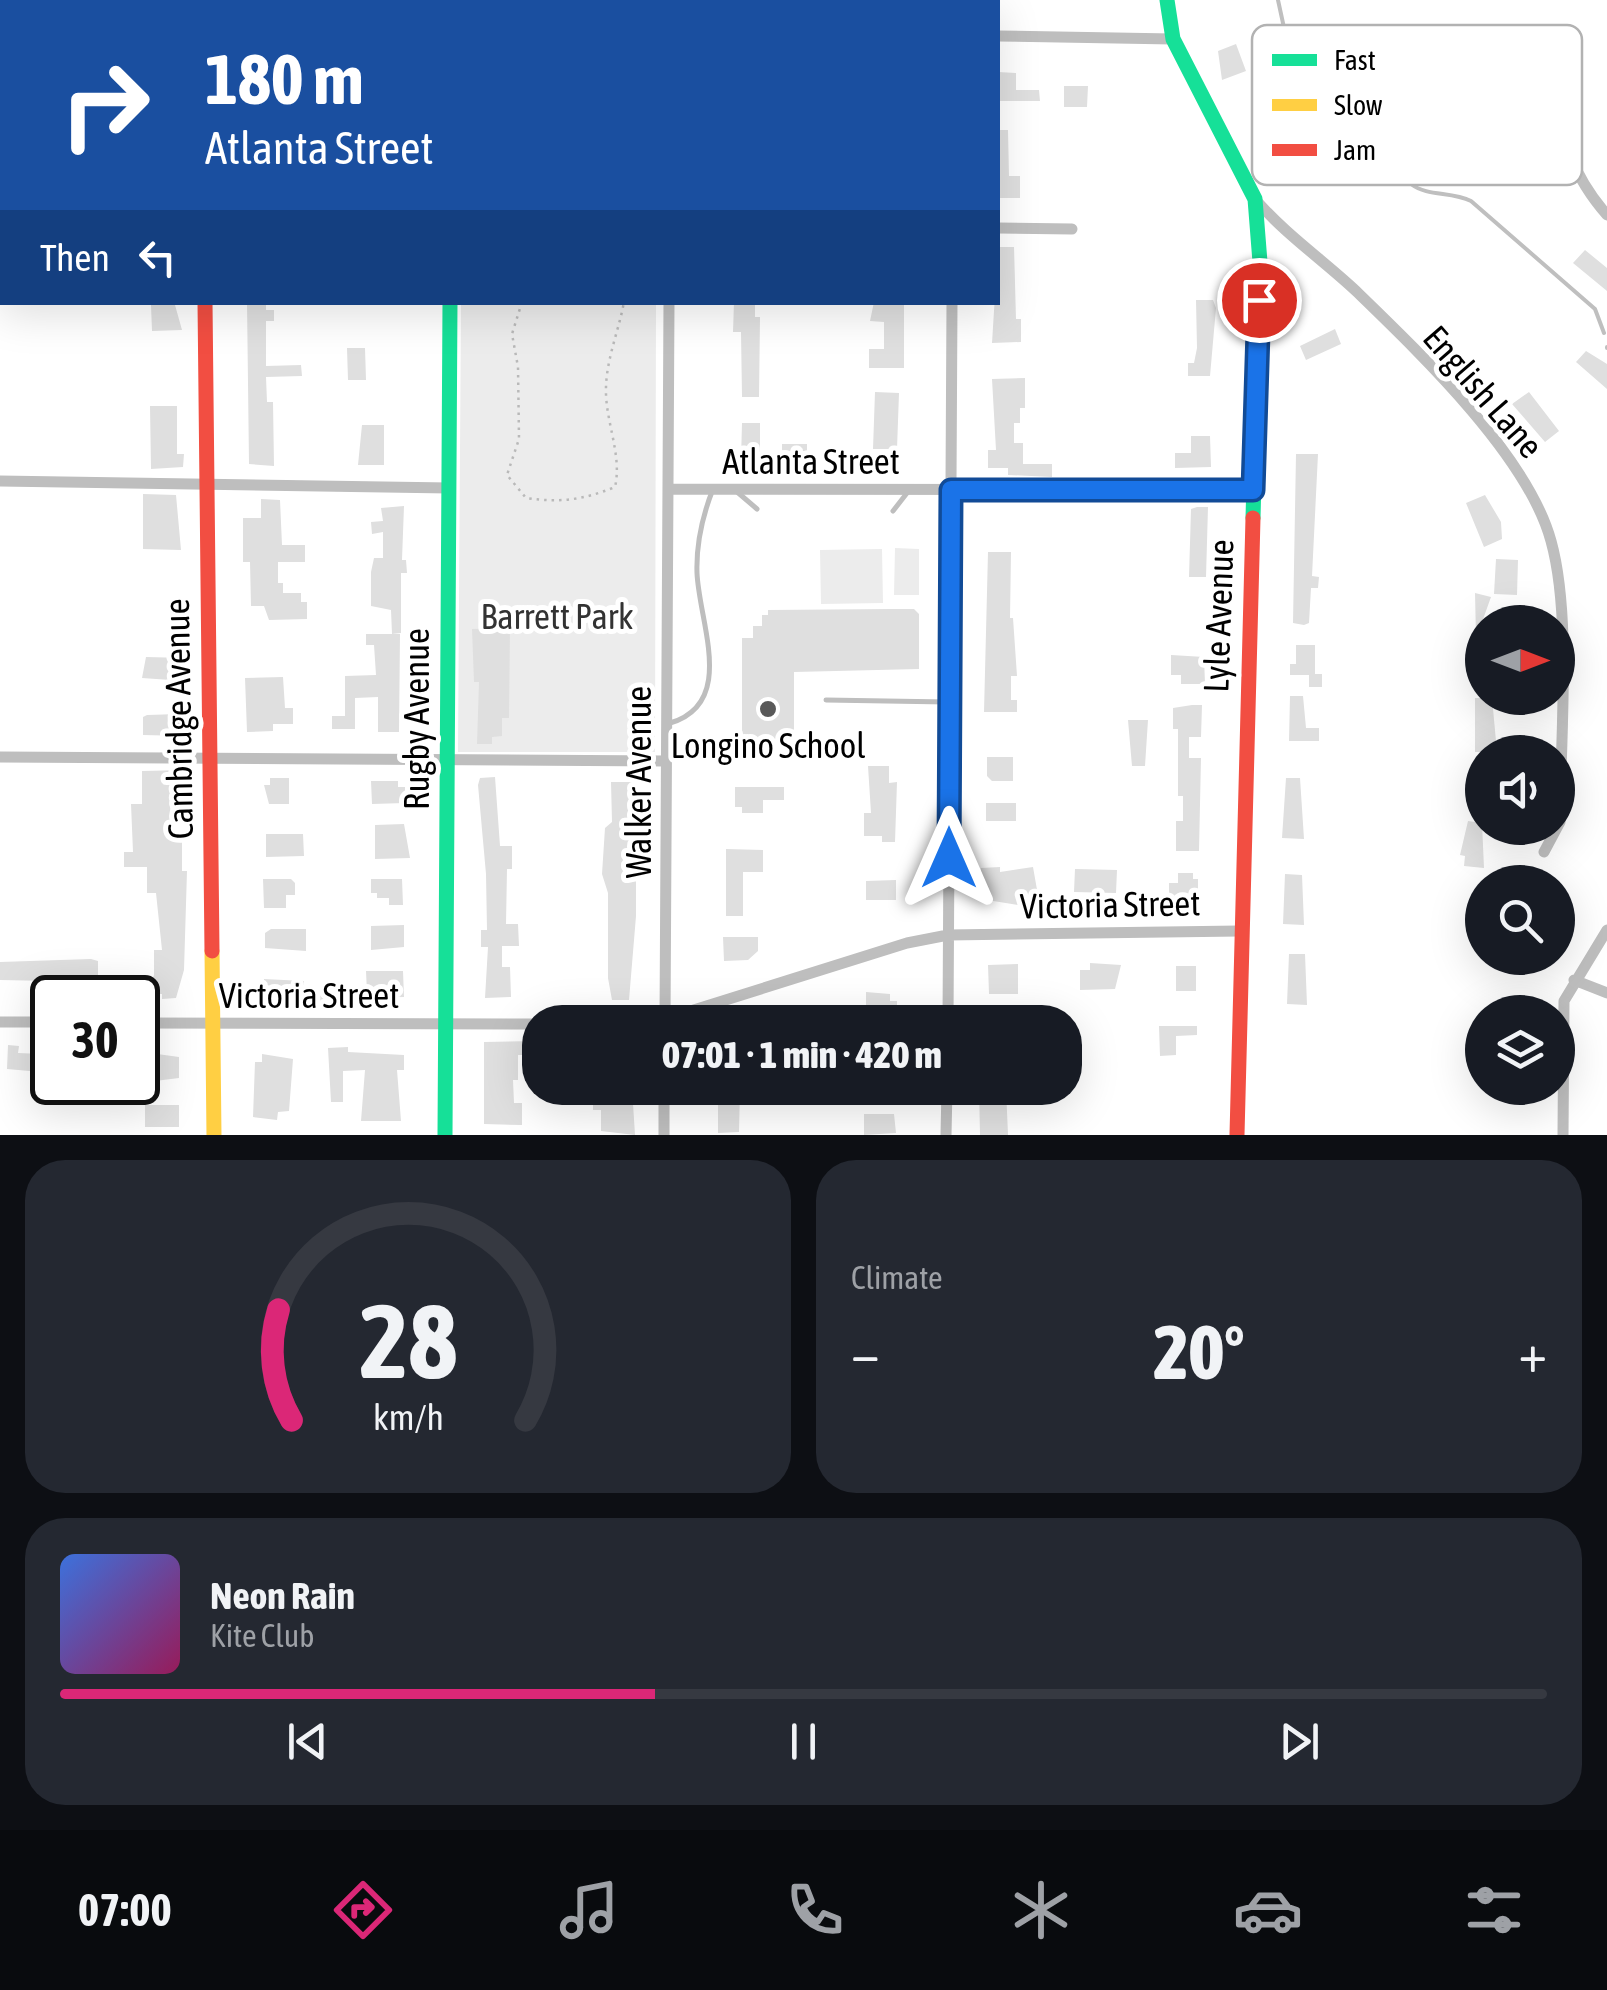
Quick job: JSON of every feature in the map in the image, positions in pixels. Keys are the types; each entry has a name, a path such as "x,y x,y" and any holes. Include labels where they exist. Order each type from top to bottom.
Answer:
{"street":[{"name":"Lyle Avenue","path":"1168,0 1173,38 1255,199 1260,262 1239,931 1237,1135"},
{"path":"1000,36 1173,38"},
{"path":"1582,181 1607,215"},
{"name":"English Lane","path":"1255,199 1276,224 1356,291 1491,433 1534,496 1551,540 1560,590 1560,822 1544,852"},
{"path":"1000,228 1072,230"},
{"name":"Cambridge Avenue","path":"205,305 214,1135"},
{"name":"Rugby Avenue","path":"445,1135 450,305"},
{"name":"Walker Avenue","path":"665,1005 669,305"},
{"path":"948,1005 952,305"},
{"path":"0,482 448,488"},
{"name":"Atlanta Street","path":"668,489 1253,490"},
{"path":"0,757 666,761"},
{"path":"1563,1135 1564,1001 1607,930"},
{"name":"Victoria Street","path":"715,1005 907,944 948,935 1239,931"},
{"path":"1574,980 1607,992"},
{"path":"0,1022 30,1022"},
{"name":"Victoria Street","path":"160,1022 522,1024"},
{"path":"664,1105 664,1135"},
{"path":"946,1135 947,1105"}],"lane":[{"path":"667,724 699,709 709,688 697,554 700,528 713,489"},
{"path":"734,489 757,509"},
{"path":"893,510 910,490"},
{"path":"826,700 950,703"}],"path":[{"path":"521,305 512,334 519,382 518,440 507,475 526,498 554,502 582,500 615,487 618,472 607,422 606,388 609,354 623,305"}],"green space":[{"name":"Barrett Park","path":"461,305 656,305 655,752 458,752"},
{"path":"895,548 919,549 919,595 894,595"},
{"path":"882,549 883,603 821,604 820,550"}],"building":[{"path":"1236,44 1246,71 1222,80 1218,51"},
{"path":"1000,72 1016,73 1016,90 1039,90 1040,101 1000,101"},
{"path":"1064,86 1088,86 1087,107 1064,107"},
{"path":"1000,130 1008,130 1009,176 1020,176 1020,198 1000,198"},
{"path":"1000,247 1014,247 1016,319 1021,319 1021,342 992,343 994,305 1000,305"},
{"path":"1585,250 1607,268 1607,291 1573,263"},
{"path":"1196,300 1213,300 1216,308 1210,376 1188,376 1188,363 1194,363 1197,348"},
{"path":"151,305 175,305 182,330 152,331"},
{"path":"247,305 266,305 266,310 274,310 274,321 266,321 266,366 301,365 302,376 266,377 267,402 273,402 274,466 249,464"},
{"path":"734,305 755,305 755,317 760,317 759,397 742,397 741,332 733,332"},
{"path":"873,305 904,305 904,368 869,368 869,349 884,349 884,322 870,321"},
{"path":"1335,329 1341,344 1306,360 1300,346"},
{"path":"347,348 365,348 366,380 348,380"},
{"path":"1586,351 1607,364 1607,389 1576,362"},
{"path":"1025,378 1025,408 1020,408 1020,423 1014,423 1014,443 1023,443 1023,464 1052,464 1052,477 1008,475 1008,468 988,468 988,450 996,450 992,379"},
{"path":"875,392 899,393 897,449 873,449"},
{"path":"1529,392 1559,431 1545,442 1512,404"},
{"path":"150,406 177,406 177,454 184,454 183,467 151,469"},
{"path":"742,423 760,423 760,453 751,453 751,460 741,460"},
{"path":"362,425 384,425 384,465 358,465"},
{"path":"1191,436 1210,436 1211,467 1175,468 1175,453 1191,453"},
{"path":"782,444 807,444 807,468 782,468"},
{"path":"1296,454 1318,454 1312,576 1319,577 1318,588 1311,588 1309,623 1304,625 1293,623"},
{"path":"143,494 176,495 181,550 143,549"},
{"path":"1485,495 1501,522 1502,539 1484,547 1466,503"},
{"path":"261,499 280,500 282,545 305,545 305,562 278,562 278,583 283,583 283,593 301,593 301,602 307,602 307,619 269,620 264,606 251,606 250,562 243,562 243,518 261,518"},
{"path":"404,506 402,560 406,560 407,573 401,573 401,633 392,634 391,610 371,606 371,572 374,558 383,558 383,532 372,534 371,522 383,521 381,508"},
{"path":"1208,507 1206,577 1189,577 1191,509"},
{"path":"988,552 1011,552 1010,618 1017,676 1011,676 1011,700 1017,700 1017,712 984,712"},
{"path":"1496,559 1518,560 1517,595 1494,594"},
{"path":"1475,593 1491,597 1488,605 1475,605"},
{"name":"Longino School","path":"914,609 919,614 919,669 794,672 794,746 742,746 742,638 753,638 753,626 762,626 762,615 768,615 768,610"},
{"path":"510,628 509,718 502,718 502,736 492,737 492,744 477,744 479,682 474,682 472,629"},
{"path":"366,634 400,634 399,732 378,732 378,697 355,698 355,729 332,729 332,716 345,716 345,676 376,675 374,645 366,645"},
{"path":"1296,645 1315,645 1315,674 1322,674 1322,687 1309,687 1309,675 1290,675 1290,664 1296,664"},
{"path":"1171,655 1204,657 1205,684 1181,684 1181,675 1171,675"},
{"path":"146,657 186,658 185,681 142,678"},
{"path":"283,677 285,708 293,708 293,724 273,724 273,731 247,732 245,678"},
{"path":"1290,696 1303,696 1306,728 1319,728 1319,741 1289,741"},
{"path":"1202,705 1201,737 1189,737 1189,758 1201,758 1199,851 1176,851 1176,821 1183,821 1183,796 1178,796 1178,729 1173,729 1173,708"},
{"path":"1475,715 1494,715 1495,735 1475,735"},
{"path":"143,717 185,717 184,736 143,735"},
{"path":"1128,720 1148,720 1145,766 1132,766"},
{"path":"987,757 1013,757 1013,781 992,781 987,776"},
{"path":"868,766 889,766 889,783 897,782 895,842 882,842 882,836 864,836 864,813 871,813"},
{"path":"186,770 186,791 171,791 169,840 182,840 182,871 187,871 184,970 176,998 162,999 160,975 154,975 154,950 162,950 156,893 147,893 147,867 124,867 124,852 133,852 131,804 142,804 142,771"},
{"path":"495,777 500,846 512,846 512,869 507,869 506,924 518,924 519,946 502,946 502,967 510,967 511,997 485,998 488,947 481,947 481,930 487,930 486,874 478,785 480,778"},
{"path":"270,778 289,778 289,804 269,804 264,785 270,785"},
{"path":"1286,778 1300,778 1304,839 1282,838"},
{"path":"371,781 398,781 398,787 405,787 405,803 372,804"},
{"path":"611,782 636,782 636,916 629,1000 612,1000 608,978 608,893 602,874 605,828 612,822"},
{"path":"735,787 784,787 784,800 763,800 763,813 742,813 742,807 735,807"},
{"path":"986,803 1016,803 1016,821 986,821"},
{"path":"404,824 410,858 375,859 375,825"},
{"path":"266,834 303,834 304,856 266,857"},
{"path":"1465,834 1465,845 1483,845 1484,865 1464,866 1465,856 1460,855"},
{"path":"726,849 763,850 763,872 743,872 743,916 726,916"},
{"path":"1000,867 1000,872 1033,867 1039,901 1018,905 981,899 981,868"},
{"path":"1075,869 1117,870 1116,893 1074,892"},
{"path":"1178,873 1193,873 1193,879 1198,879 1198,901 1169,901 1169,883 1178,883"},
{"path":"1285,874 1302,875 1304,925 1283,924"},
{"path":"263,879 291,879 295,883 295,895 286,895 286,908 264,908"},
{"path":"371,879 402,879 403,905 389,905 389,898 377,898 377,893 371,893"},
{"path":"896,880 896,900 866,900 866,881"},
{"path":"404,925 404,947 371,950 371,926"},
{"path":"271,929 306,929 306,951 265,948 265,933"},
{"path":"723,937 758,937 758,951 748,960 724,961"},
{"path":"1289,954 1305,954 1307,1005 1287,1004"},
{"path":"91,959 98,961 98,975 30,975 30,981 0,980 0,962"},
{"path":"1090,963 1121,965 1115,989 1080,990 1080,970 1090,970"},
{"path":"1018,964 1018,994 989,994 988,965"},
{"path":"1176,966 1196,966 1196,991 1176,991"},
{"path":"366,971 403,971 404,997 373,998 373,992 367,993"},
{"path":"264,979 304,981 304,989 347,990 347,1001 326,1005 264,1000"},
{"path":"866,992 890,994 890,1001 897,1001 897,1005 866,1005"},
{"path":"1159,1026 1197,1026 1197,1035 1176,1036 1176,1055 1160,1056"},
{"path":"522,1041 518,1080 513,1080 514,1103 522,1103 522,1125 484,1124 484,1042"},
{"path":"8,1045 19,1046 18,1053 30,1054 30,1071 7,1069"},
{"path":"348,1047 348,1052 404,1055 404,1070 397,1070 401,1121 361,1121 365,1070 343,1071 343,1102 331,1102 328,1048"},
{"path":"160,1054 179,1057 179,1078 160,1080"},
{"path":"262,1054 293,1059 289,1111 278,1112 277,1120 253,1117 255,1062 262,1062"},
{"path":"145,1105 179,1105 179,1127 145,1127"},
{"path":"593,1105 633,1105 635,1135 601,1131 601,1110 593,1110"},
{"path":"718,1105 740,1105 739,1132 718,1133"},
{"path":"979,1105 1007,1105 1008,1135 980,1135"},
{"path":"864,1114 894,1114 896,1133 864,1135"}],"waterway":[{"path":"1278,0 1283,25"},
{"path":"1414,185 1471,201 1595,309 1604,333"}],"traffic: fast":[{"path":"1167,0 1173,39 1255,199 1260,262 1253,518"},
{"path":"445,1135 450,305"}],"traffic: slow":[{"path":"212,951 214,1135"}],"traffic: jam":[{"path":"205,305 212,951"},
{"path":"1237,1135 1253,518"}],"place":[{"name":"Longino School","path":"768,709"}],"route":[{"path":"949,858 951,490 1253,490 1259,300"}]}
